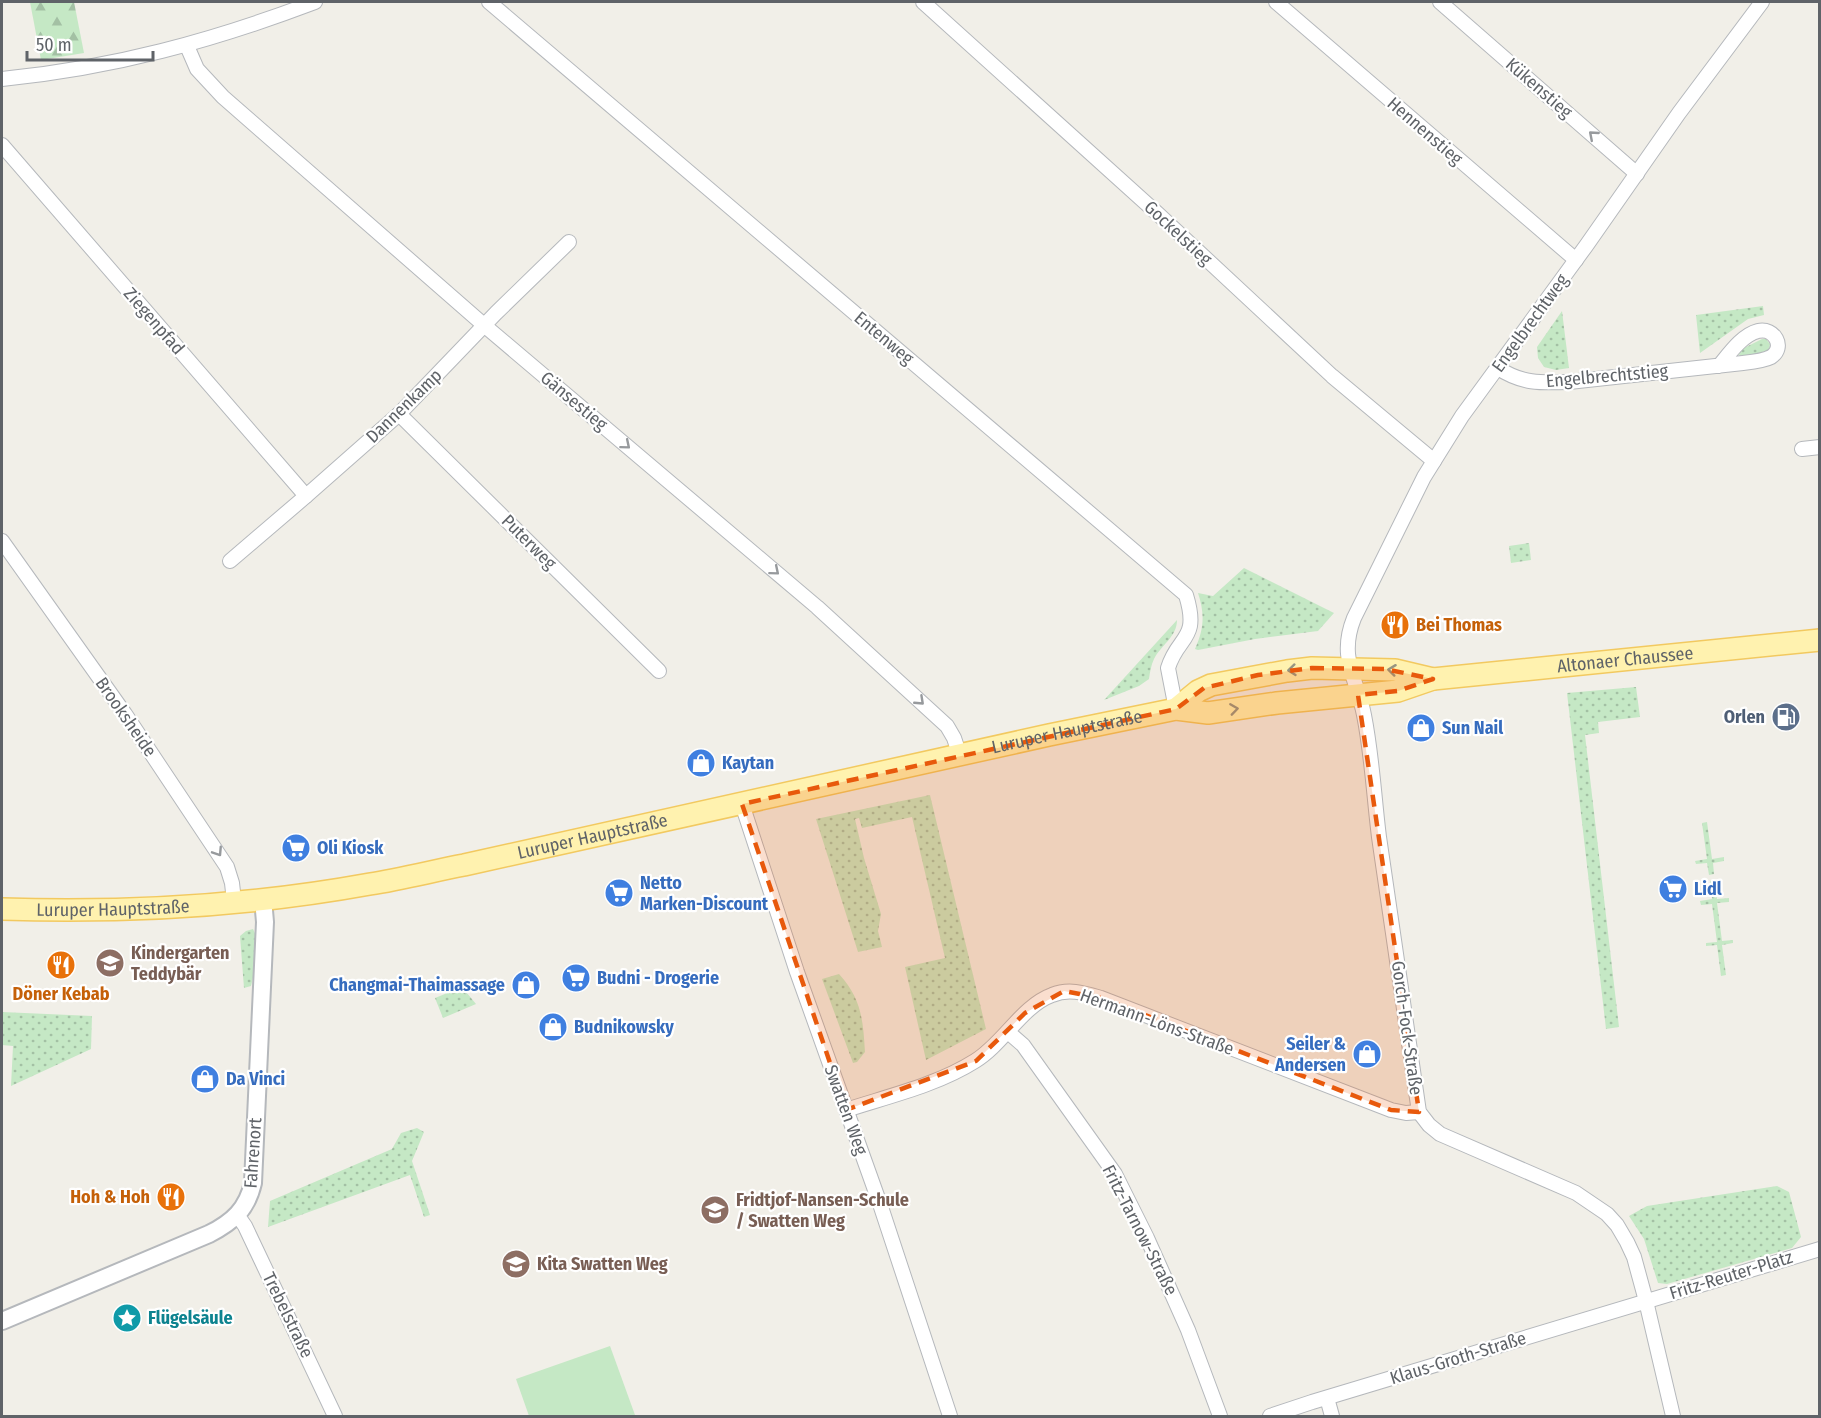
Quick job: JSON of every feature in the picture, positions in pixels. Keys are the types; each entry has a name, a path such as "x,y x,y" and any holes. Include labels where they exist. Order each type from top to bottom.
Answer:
{"main road":[{"name":"Altonaer Chaussee","path":"1358,695 1398,691 1433,680 1820,640"},
{"name":"Luruper Hauptstraße","path":"1176,710 1204,688 1232,680 1287,671 1350,669"},
{"name":"Altonaer Chaussee","path":"1350,669 1395,670 1433,680"},
{"name":"Luruper Hauptstraße","path":"2,909 158,909 263,899 370,884 1176,710 1208,712 1358,695"}],"street":[{"path":"2,79 91,67 187,46 253,26 315,2"},
{"name":"Entenweg","path":"489,2 1186,596 1191,621 1190,632 1168,668 1176,710"},
{"name":"Gockelstieg","path":"924,2 1158,214 1332,376 1434,461"},
{"name":"Hennenstieg","path":"1276,2 1575,260"},
{"name":"Kükenstieg","path":"1440,2 1637,174"},
{"name":"Engelbrechtweg","path":"1350,669 1347,646 1354,618 1434,461 1462,416 1762,2"},
{"name":"Gänsestieg","path":"187,46 196,69 223,97 485,326 817,607 947,726 960,756"},
{"name":"Ziegenpfad","path":"2,146 306,496"},
{"name":"Dannenkamp","path":"230,561 399,414 569,242"},
{"name":"Engelbrechtstieg","path":"1498,368 1520,380 1543,383 1719,366"},
{"name":"Puterweg","path":"399,414 659,671"},
{"path":"1802,449 1820,447"},
{"name":"Brooksheide","path":"2,541 125,714 227,867 234,901"},
{"name":"Gorch-Fock-Straße","path":"1350,669 1364,714 1419,1112 1429,1125 1449,1140 1576,1193 1600,1209 1617,1226 1627,1242 1646,1301 1673,1416"},
{"name":"Swatten Weg","path":"742,804 797,972 950,1416"},
{"name":"Fahrenort","path":"2,1321 209,1234 237,1216 250,1196 253,1183 265,922 263,899"},
{"name":"Hermann-Löns-Straße","path":"846,1110 950,1074 976,1060 1008,1032 1025,1013 1049,996 1064,992 1080,992 1210,1039 1391,1110 1406,1113 1419,1112"},
{"name":"Fritz-Tarnow-Straße","path":"1008,1032 1023,1045 1115,1174 1147,1238 1188,1330 1220,1416"},
{"name":"Trebelstraße","path":"237,1216 245,1226 335,1416"},
{"name":"Fritz-Reuter-Platz","path":"1646,1301 1818,1249"},
{"name":"Klaus-Groth-Straße","path":"1270,1416 1646,1301"},
{"path":"1327,1398 1332,1416"}],"highlighted area":[{"path":"1312,668 1385,669 1433,679 1398,691 1358,695 1419,1112 1391,1110 1101,998 1064,991 1025,1013 976,1061 846,1110 742,804 1176,709 1204,688 1258,675"}],"green space":[{"path":"30,2 74,2 84,53 41,60"},
{"path":"1763,306 1764,315 1748,319 1700,353 1696,315"},
{"path":"1562,311 1569,368 1556,370 1544,367 1538,358 1537,347"},
{"path":"1766,339 1770,344 1769,350 1742,358 1739,356 1740,350"},
{"path":"1529,543 1531,560 1511,563 1509,546"},
{"path":"1244,568 1334,613 1318,631 1195,649 1202,621 1202,608 1198,593 1213,596"},
{"path":"1177,620 1172,636 1154,659 1149,679 1139,686 1104,700"},
{"path":"1636,687 1640,717 1598,722 1599,733 1585,735 1619,1027 1606,1029 1567,693"},
{"path":"930,795 986,1029 926,1060 905,967 945,958 912,817 862,828 859,818 855,819 881,914 878,931 882,947 858,952 816,819"},
{"path":"1707,822 1712,859 1724,857 1724,861 1713,863 1714,874 1709,875 1707,863 1696,864 1695,861 1707,859 1702,823"},
{"path":"1715,880 1717,899 1729,898 1729,902 1717,903 1722,941 1733,940 1733,943 1722,945 1726,975 1721,976 1717,945 1706,946 1706,943 1717,942 1712,904 1701,905 1700,901 1712,899 1710,881"},
{"path":"253,929 257,943 256,965 251,986 244,988 240,936"},
{"path":"839,974 857,1001 862,1020 865,1052 857,1062 853,1063 822,979"},
{"path":"462,987 476,1004 443,1018 435,998"},
{"path":"2,1012 92,1016 91,1049 11,1086 13,1046 2,1045"},
{"path":"417,1128 424,1132 412,1161 430,1215 424,1217 410,1175 268,1227 270,1201 392,1149 401,1133"},
{"path":"1777,1186 1789,1192 1801,1237 1792,1248 1667,1284 1658,1283 1644,1239 1629,1216 1647,1206"},
{"path":"610,1346 635,1415 529,1416 516,1379"}],"place":[{"name":"Bei Thomas","path":"1395,625"},
{"name":"Orlen","path":"1786,717"},
{"name":"Sun Nail","path":"1421,728"},
{"name":"Kaytan","path":"701,763"},
{"name":"Oli Kiosk","path":"296,848"},
{"name":"Lidl","path":"1673,889"},
{"name":"Netto Marken-Discount","path":"619,893"},
{"name":"Kindergarten Teddybär","path":"110,963"},
{"name":"Döner Kebab","path":"61,965"},
{"name":"Budni - Drogerie","path":"576,978"},
{"name":"Changmai-Thaimassage","path":"526,985"},
{"name":"Budnikowsky","path":"553,1027"},
{"name":"Seiler & Andersen","path":"1367,1054"},
{"name":"Da Vinci","path":"205,1079"},
{"name":"Hoh & Hoh","path":"171,1197"},
{"name":"Fridtjof-Nansen-Schule / Swatten Weg","path":"715,1210"},
{"name":"Kita Swatten Weg","path":"516,1264"},
{"name":"Flügelsäule","path":"127,1318"}]}
